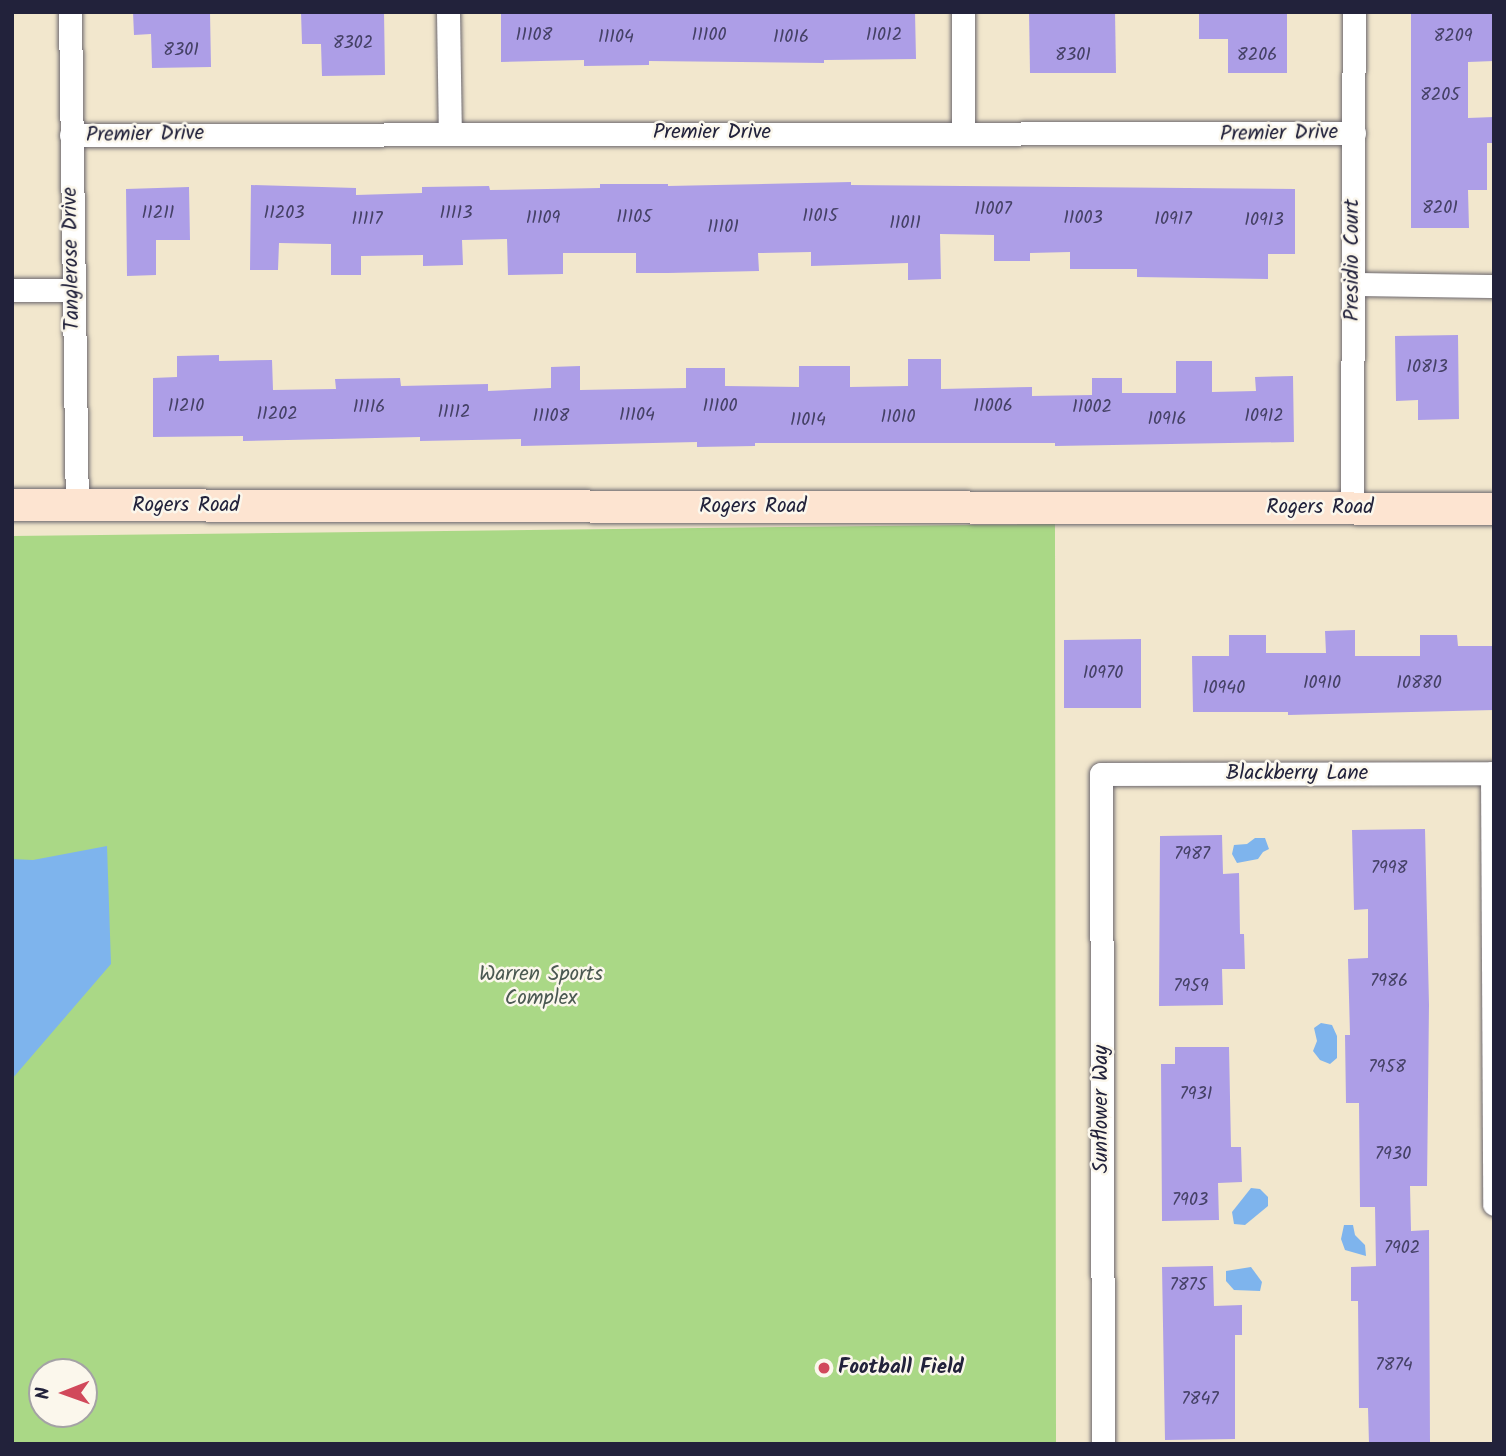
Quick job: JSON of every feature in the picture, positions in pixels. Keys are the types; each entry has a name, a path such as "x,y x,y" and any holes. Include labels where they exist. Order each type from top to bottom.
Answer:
{"street":[{"name":"Tanglerose Drive","path":"70,12 77,505"},
{"path":"448,12 450,133"},
{"path":"963,12 963,134"},
{"name":"Presidio Court","path":"1352,509 1354,12"},
{"name":"Premier Drive","path":"71,135 1354,133"},
{"path":"1353,284 1494,286"},
{"path":"12,290 73,290"},
{"name":"Rogers Road","path":"12,505 1494,509"},
{"path":"1493,773 1494,1204"},
{"name":"Blackberry Lane","path":"1101,774 1493,773"},
{"name":"Sunflower Way","path":"1101,774 1102,1444"}],"green space":[{"name":"Warren Sports Complex","path":"1055,524 1056,1444 12,1444 12,536"}],"water":[{"path":"1255,838 1265,838 1269,849 1258,859 1237,863 1232,854 1234,845 1247,844"},
{"path":"107,846 111,964 12,1079 12,859 33,860"},
{"path":"1321,1023 1332,1025 1337,1036 1337,1058 1330,1064 1320,1060 1313,1051 1317,1041 1314,1028"},
{"path":"1251,1188 1260,1189 1268,1197 1268,1206 1245,1225 1234,1224 1232,1212"},
{"path":"1344,1225 1353,1225 1355,1235 1365,1245 1366,1256 1345,1250 1341,1239"},
{"path":"1251,1267 1262,1282 1260,1291 1234,1290 1226,1281 1226,1271"}],"building":[{"path":"133,12 210,12 211,67 152,68 151,34 134,35"},
{"path":"301,12 384,12 385,75 322,76 321,44 302,44"},
{"path":"501,12 915,12 916,59 824,60 824,63 649,61 649,65 584,66 584,60 501,62"},
{"path":"1029,12 1115,12 1116,73 1030,73"},
{"path":"1199,12 1287,12 1287,73 1228,73 1228,39 1199,39"},
{"path":"1411,12 1494,12 1494,61 1468,62 1468,118 1494,117 1494,143 1487,143 1487,190 1468,190 1469,228 1411,228"},
{"path":"851,182 851,185 1295,189 1295,254 1268,254 1268,279 1137,277 1137,269 1070,269 1070,252 1030,253 1030,261 994,261 994,235 940,234 941,279 908,280 908,263 811,266 811,252 758,253 759,271 668,273 636,273 636,253 563,253 563,274 508,275 507,239 462,240 463,265 423,266 423,255 361,256 361,275 331,275 331,244 279,243 278,270 250,270 251,185 356,188 356,195 422,193 422,187 489,186 490,190 600,188 600,184 668,186"},
{"path":"189,187 190,240 156,240 156,275 127,276 126,189"},
{"path":"1458,335 1459,419 1418,420 1418,400 1396,401 1395,336"},
{"path":"219,355 219,361 272,360 273,390 336,389 335,379 400,378 401,386 488,384 488,391 551,388 551,367 580,366 580,390 686,388 686,368 725,368 725,386 799,387 799,366 850,366 850,387 908,386 908,359 941,359 941,389 1032,387 1032,396 1092,395 1092,378 1122,378 1122,393 1176,393 1176,361 1212,361 1212,392 1256,391 1255,377 1293,376 1294,442 1055,446 1055,443 755,443 755,446 697,447 697,442 521,446 521,439 420,441 420,437 243,441 243,436 153,437 153,378 177,377 177,356"},
{"path":"1355,630 1355,656 1420,656 1420,635 1457,635 1458,646 1494,646 1494,710 1288,715 1288,712 1193,712 1192,656 1229,656 1229,635 1266,635 1266,653 1326,653 1325,631"},
{"path":"1141,639 1141,708 1064,708 1064,640"},
{"path":"1425,829 1429,1005 1427,1186 1410,1186 1411,1231 1429,1230 1430,1444 1369,1444 1368,1408 1359,1408 1358,1301 1351,1301 1351,1267 1376,1266 1375,1207 1360,1207 1359,1103 1346,1103 1345,1035 1350,1035 1348,959 1368,958 1368,909 1354,910 1352,830"},
{"path":"1222,835 1223,874 1239,873 1240,934 1244,934 1245,969 1222,969 1223,1005 1159,1006 1160,836"},
{"path":"1175,1047 1229,1047 1231,1147 1241,1147 1242,1182 1218,1183 1219,1220 1162,1221 1161,1064 1175,1064"},
{"path":"1213,1266 1214,1306 1242,1305 1242,1335 1235,1335 1235,1439 1165,1440 1162,1267"}],"place":[{"name":"Football Field","path":"824,1368"}]}
